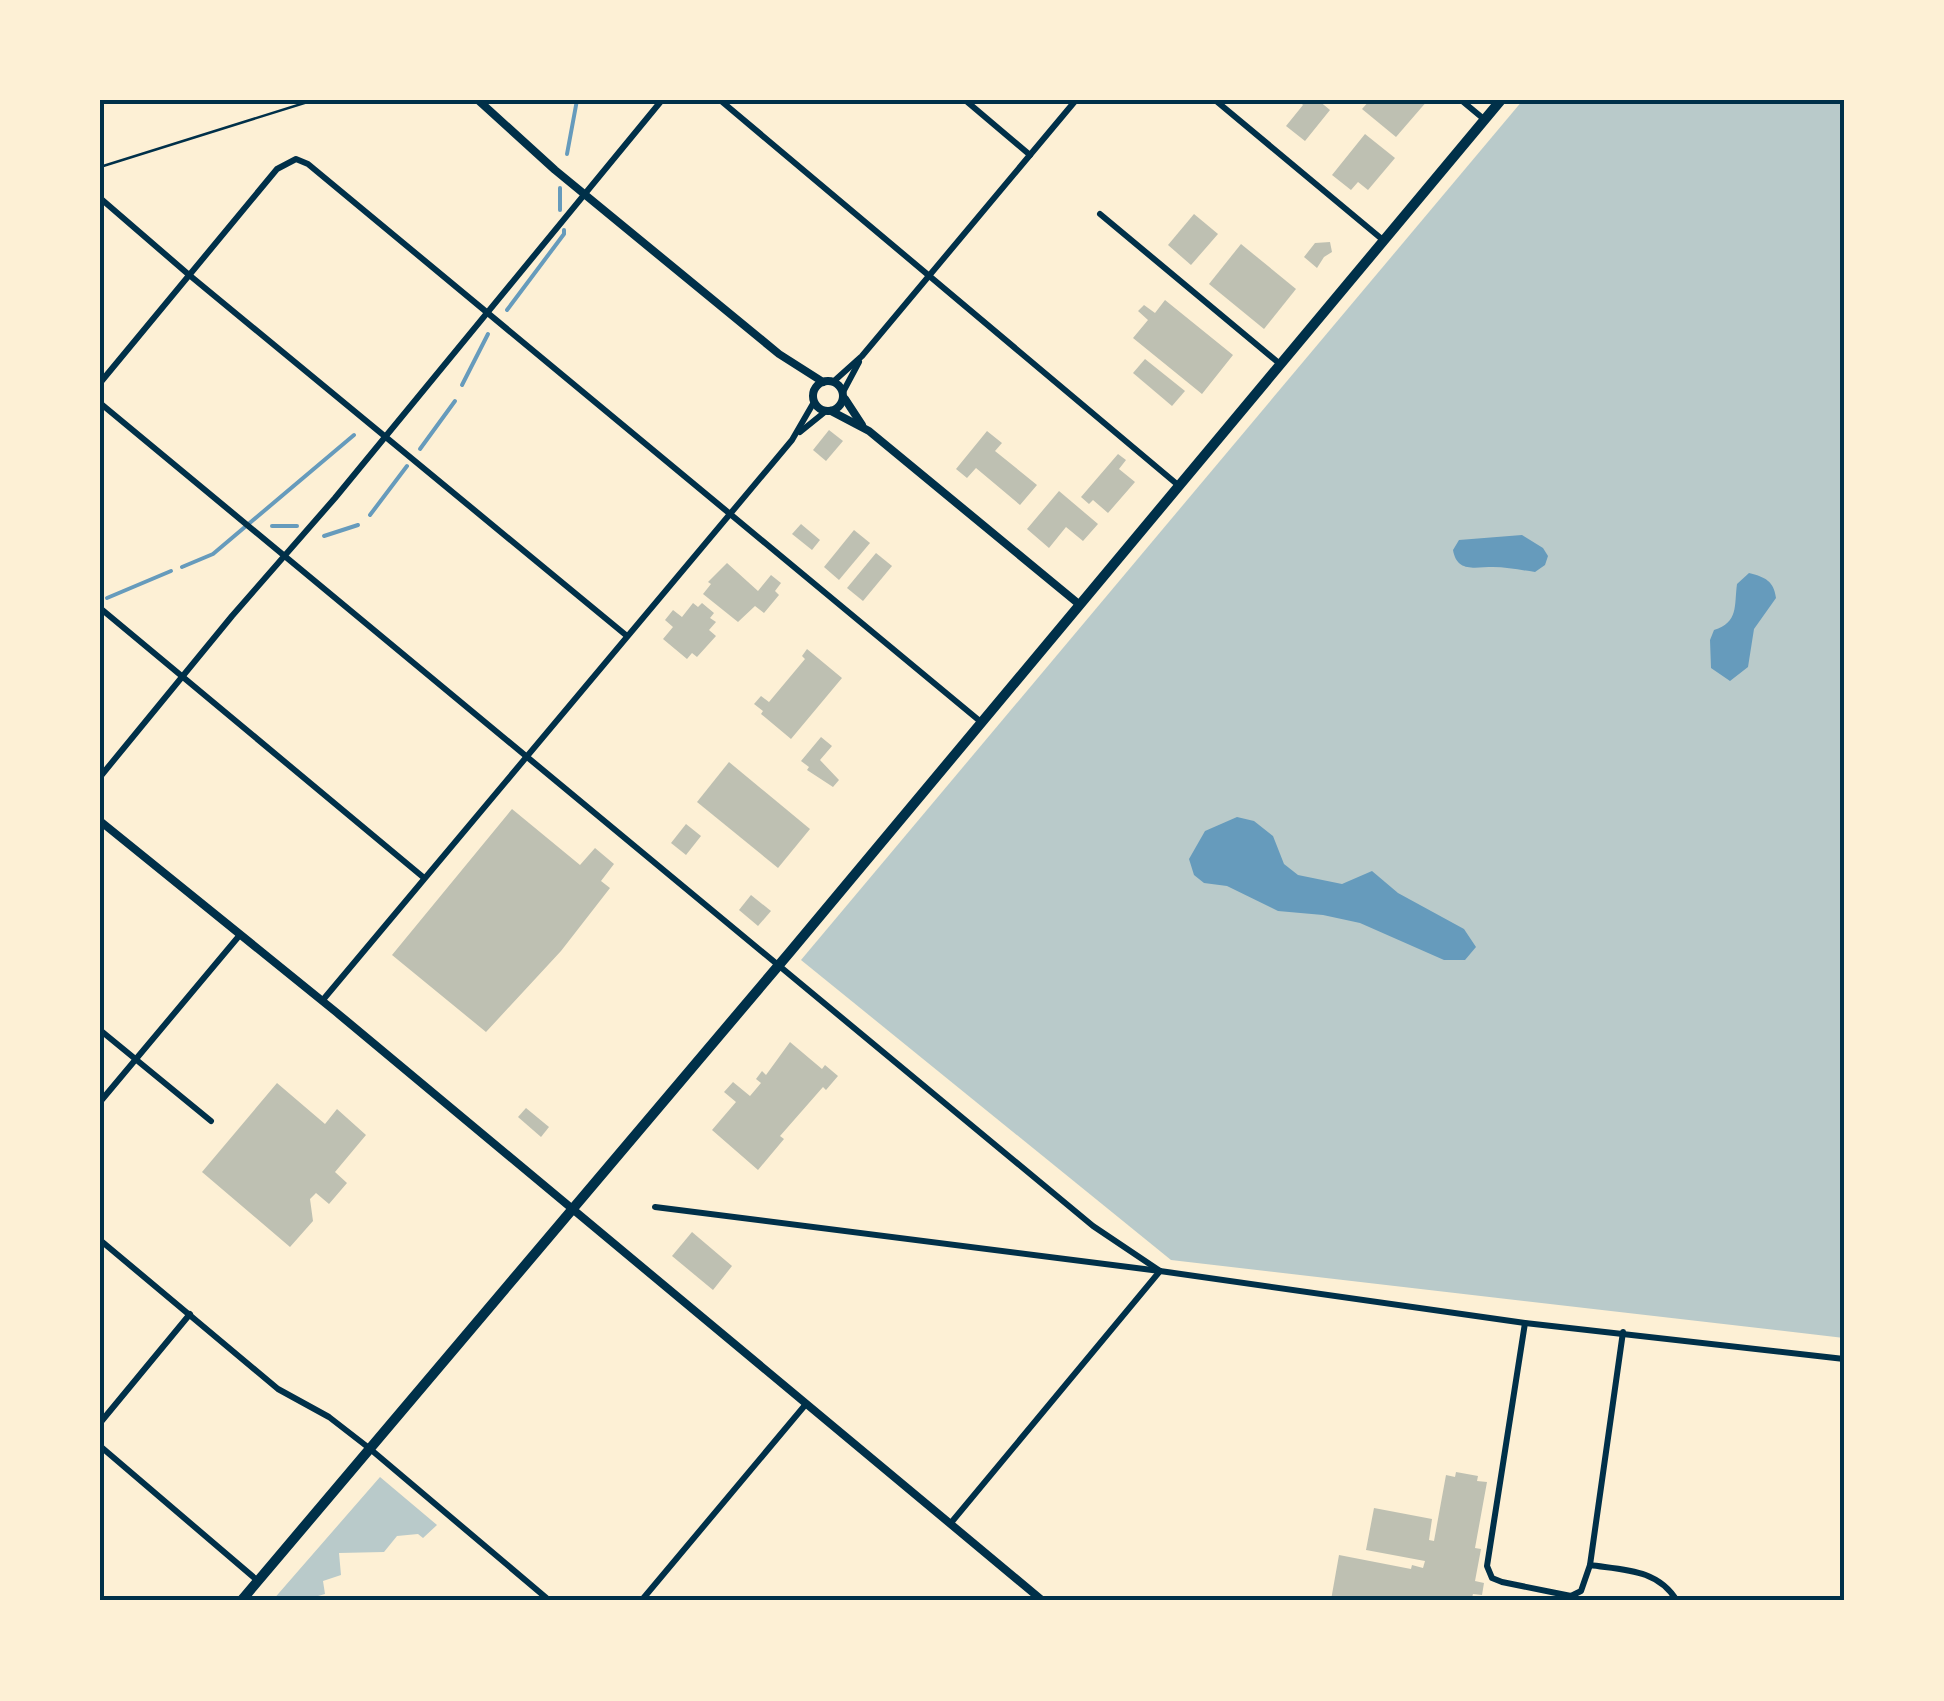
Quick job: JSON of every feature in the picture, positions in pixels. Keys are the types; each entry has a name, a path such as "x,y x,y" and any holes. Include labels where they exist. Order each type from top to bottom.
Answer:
{"highway":[{"path":"241,1601 1502,100"}],"street":[{"path":"478,100 584,194 779,354 843,394 869,431"},
{"path":"100,777 387,436 662,100"},
{"path":"720,100 1179,486"},
{"path":"965,100 1030,155"},
{"path":"321,1002 792,440 840,406 862,356 1076,100"},
{"path":"1215,100 1384,241"},
{"path":"1461,100 1485,120"},
{"path":"100,383 276,169 296,159 308,164 982,723"},
{"path":"100,198 627,636"},
{"path":"1100,214 1280,364"},
{"path":"779,354 829,411 869,431 1080,604"},
{"path":"792,440 814,397 862,356"},
{"path":"100,403 1093,1226 1160,1271"},
{"path":"100,608 423,877"},
{"path":"100,820 1043,1601"},
{"path":"100,1102 239,936"},
{"path":"100,1030 211,1122"},
{"path":"655,1207 1525,1322 1844,1359"},
{"path":"100,1240 273,1385 329,1417 370,1448 550,1601"},
{"path":"950,1524 1160,1271"},
{"path":"100,1423 190,1314"},
{"path":"1525,1322 1486,1566 1492,1578 1502,1582 1572,1596 1581,1591 1590,1564 1623,1332"},
{"path":"641,1601 806,1404"},
{"path":"100,1446 258,1581"},
{"path":"1590,1564 1652,1575 1666,1585 1677,1601"}],"path":[{"path":"100,167 314,100"}],"shaded area":[{"path":"1523,100 1844,100 1844,1338 1171,1260 801,960"},
{"path":"380,1477 437,1525 423,1538 418,1534 397,1536 384,1552 339,1553 341,1575 323,1581 325,1594 318,1596 319,1601 272,1601"}],"water":[{"path":"1522,535 1543,548 1548,556 1545,565 1535,572 1468,567 1458,562 1453,550 1459,540"},
{"path":"1749,573 1768,581 1776,598 1754,629 1748,667 1730,681 1711,668 1710,640 1714,630 1731,618 1737,584"},
{"path":"1237,817 1254,821 1273,836 1284,864 1298,875 1342,884 1372,871 1398,893 1464,929 1476,947 1465,960 1444,960 1360,923 1278,911 1227,886 1204,883 1194,875 1189,859 1205,831"}],"building":[{"path":"1303,100 1318,100 1330,110 1305,141 1286,126"},
{"path":"1370,100 1428,100 1396,137 1362,109"},
{"path":"1365,134 1395,158 1368,190 1358,182 1351,190 1332,175"},
{"path":"1194,214 1218,234 1191,265 1168,245"},
{"path":"1330,242 1332,252 1317,268 1304,257 1315,243"},
{"path":"1241,244 1296,289 1264,329 1209,284"},
{"path":"1165,300 1233,355 1202,394 1133,338 1148,320 1138,311 1144,305 1155,313"},
{"path":"1145,359 1185,391 1172,406 1133,373"},
{"path":"829,430 843,441 826,461 813,450"},
{"path":"987,431 1002,443 995,451 1037,485 1020,505 976,468 967,478 956,469"},
{"path":"1118,454 1126,460 1119,469 1135,482 1108,513 1093,500 1089,504 1081,497"},
{"path":"1059,491 1098,524 1083,541 1066,527 1049,548 1027,529"},
{"path":"801,524 820,540 812,550 792,534"},
{"path":"854,530 870,543 839,580 824,567"},
{"path":"876,553 892,566 863,601 847,588"},
{"path":"727,563 758,591 771,575 781,583 775,591 779,595 764,613 755,606 738,622 703,594 711,584 708,582"},
{"path":"693,603 698,607 702,603 714,613 710,618 716,622 709,630 716,636 697,657 692,653 687,659 663,639 673,627 665,620 673,610 682,617"},
{"path":"807,649 842,678 791,739 754,704 761,696 769,702 805,659 802,656"},
{"path":"821,737 832,746 820,760 839,780 833,787 807,770 809,767 801,761"},
{"path":"729,762 810,829 778,868 697,802"},
{"path":"512,809 580,865 595,848 614,864 601,881 610,888 561,951 486,1032 392,955"},
{"path":"686,824 701,836 686,855 671,843"},
{"path":"751,895 771,911 758,926 739,910"},
{"path":"790,1042 822,1069 825,1065 838,1076 826,1090 823,1087 780,1136 784,1139 758,1170 712,1130 736,1102 724,1092 733,1082 750,1096 761,1083 756,1079 762,1071 766,1075"},
{"path":"277,1083 325,1124 337,1109 366,1135 335,1172 347,1183 329,1204 316,1193 310,1199 313,1221 290,1247 202,1172"},
{"path":"526,1108 549,1127 541,1137 518,1117"},
{"path":"692,1232 732,1266 713,1290 672,1256"},
{"path":"1456,1472 1487,1482 1475,1548 1481,1549 1475,1581 1484,1583 1482,1595 1473,1594 1471,1601 1331,1600 1339,1555 1423,1568 1425,1561 1366,1550 1374,1508 1432,1519 1429,1540 1434,1541 1446,1475 1455,1477"}],"waterway":[{"path":"567,154 577,100"},
{"path":"560,188 560,210"},
{"path":"507,310 564,230"},
{"path":"462,385 488,334"},
{"path":"420,449 455,401"},
{"path":"182,567 213,554 354,435"},
{"path":"370,515 407,466"},
{"path":"324,536 358,525"},
{"path":"272,526 297,526"},
{"path":"107,598 171,571"}]}
